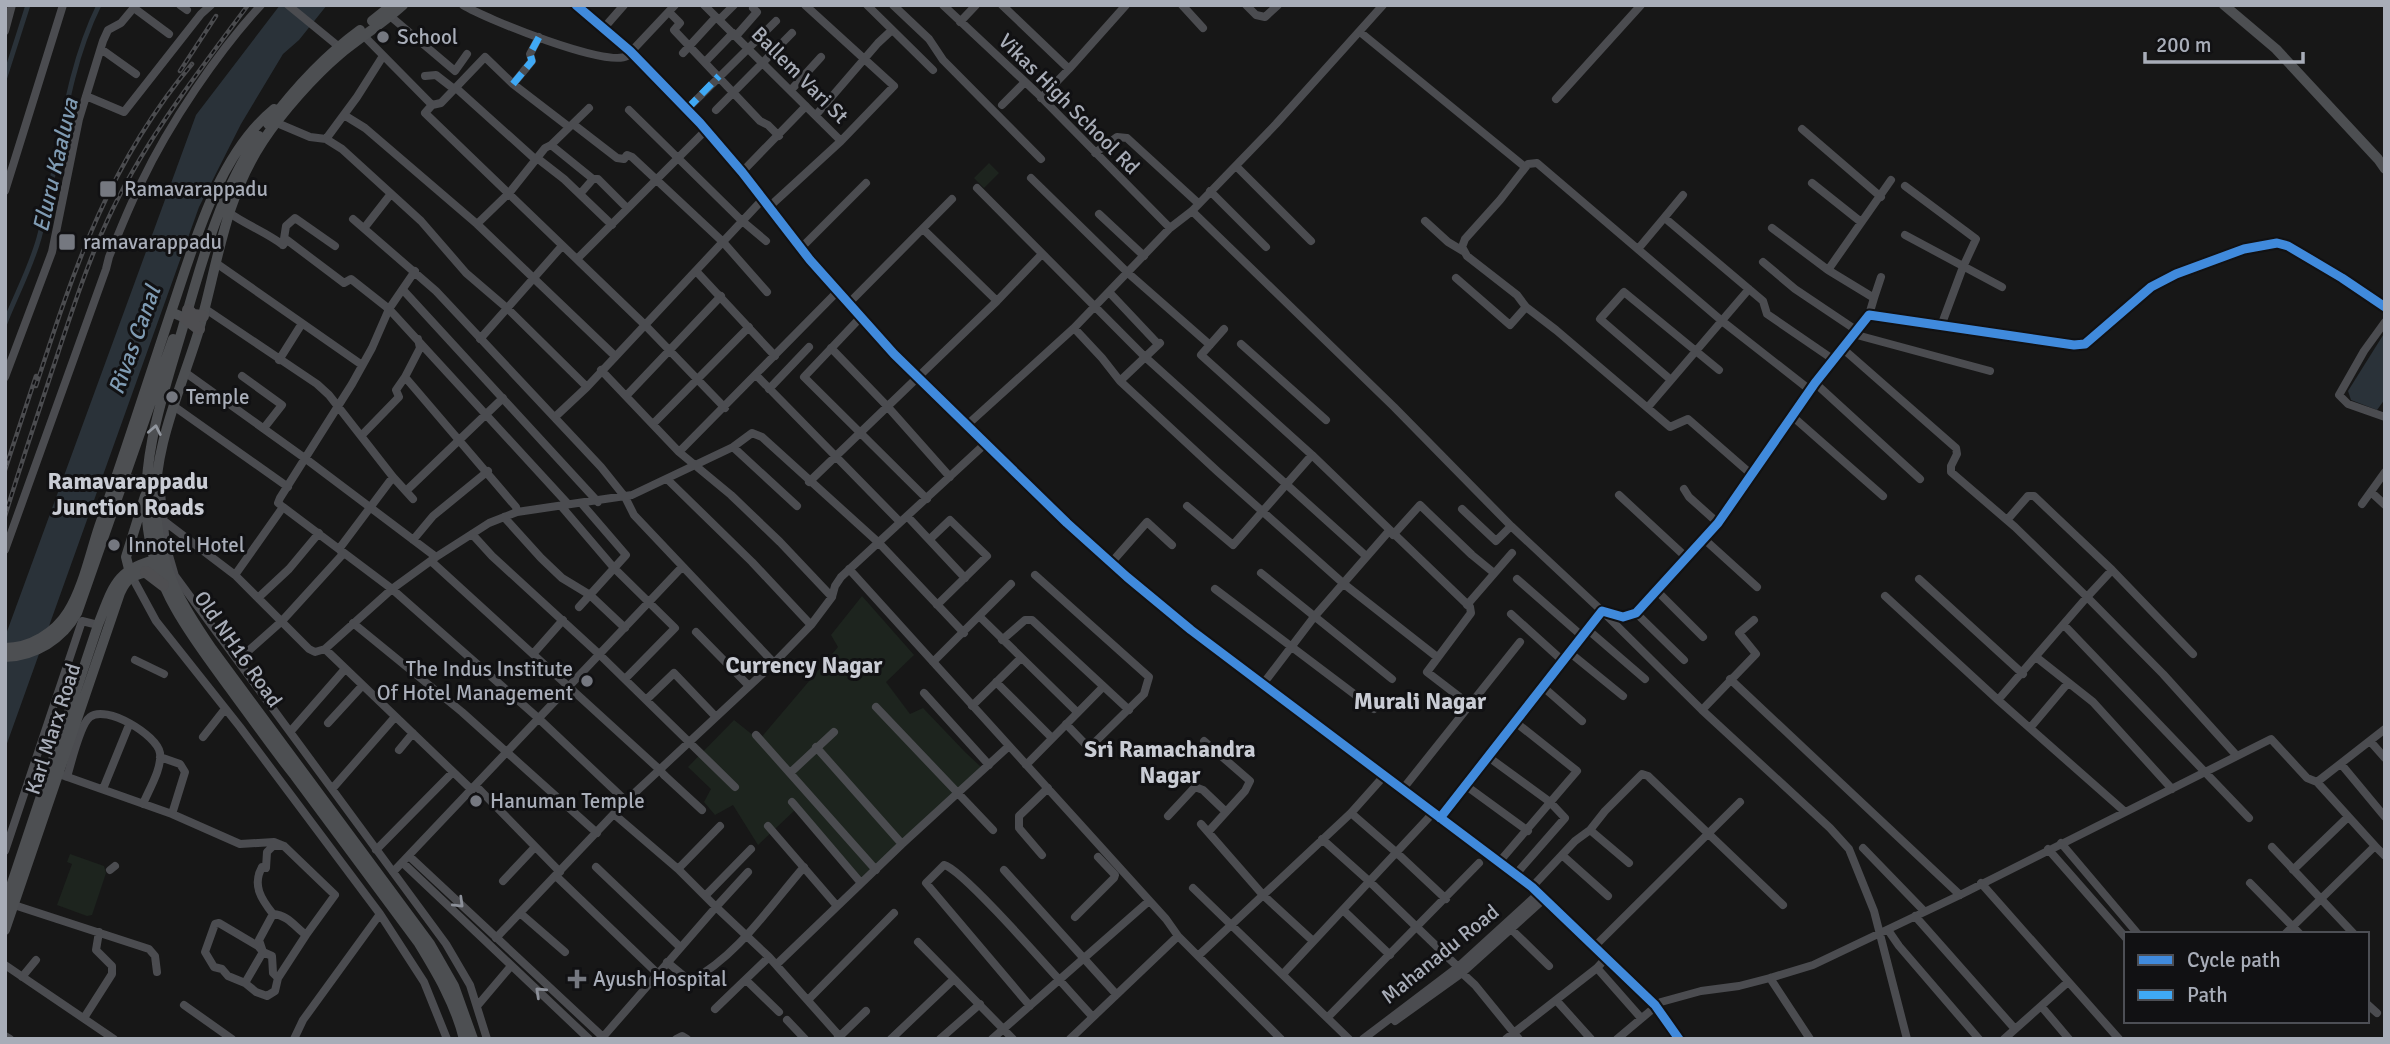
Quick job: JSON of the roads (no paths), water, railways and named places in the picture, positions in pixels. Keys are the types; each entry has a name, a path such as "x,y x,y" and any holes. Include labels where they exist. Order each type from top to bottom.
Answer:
{"highway":[{"path":"181,314 202,318"},
{"path":"118,488 133,479 148,489"},
{"path":"160,567 163,585"}],"main road":[{"name":"Old NH16 Road","path":"403,5 338,46 321,62 288,97 247,153 235,176 181,314 154,430 148,489 148,527 160,567 196,626 430,944 454,986 473,1039"},
{"path":"2224,5 2276,49 2385,169"},
{"name":"Old NH16 Road","path":"160,567 156,514 162,448 202,318 228,212 237,187 263,139 323,69 391,11"},
{"path":"5,648 23,646 50,633 69,611 118,488 181,314 204,222 230,163 260,121 288,97"},
{"path":"5,657 22,655 41,648 56,639 71,623 84,596 118,488"},
{"path":"148,489 126,557 130,572 160,567"},
{"name":"Karl Marx Road","path":"34,833 63,776 73,716 98,625 118,579 130,572"},
{"name":"Karl Marx Road","path":"5,930 10,905 73,716 130,572"},
{"name":"Old NH16 Road","path":"163,585 173,607 210,662 418,942 445,987 464,1039"}],"street":[{"path":"5,31 12,5"},
{"path":"5,191 63,5"},
{"path":"86,96 124,113 201,14 211,5"},
{"path":"5,550 108,257 142,181 216,61 261,5"},
{"path":"288,5 338,46"},
{"path":"463,5 479,15 539,37 578,50 618,58 624,58 672,8 680,23 674,30 686,49 705,62 760,121 779,136"},
{"path":"576,5 629,51 687,109 742,172 860,318 985,444 1111,563 1191,630 1263,684 1379,782 1402,790 1500,861 1538,893 1594,947 1602,963 1641,1018"},
{"path":"603,29 624,5"},
{"name":"Ballem Vari St","path":"704,5 841,141"},
{"path":"686,49 734,5"},
{"path":"769,207 841,141 894,86 806,5"},
{"path":"867,5 933,70"},
{"path":"893,5 929,39 943,60 1041,159"},
{"name":"Vikas High School Rd","path":"943,5 1041,97 1170,228"},
{"path":"960,22 976,5"},
{"path":"1002,5 1069,69"},
{"path":"1041,97 1126,5"},
{"path":"1182,5 1203,28"},
{"path":"1246,5 1256,15 1265,17 1278,5"},
{"path":"967,425 1074,328 1170,228 1192,211 1383,5"},
{"path":"1556,99 1642,5"},
{"path":"5,377 52,252 59,228 72,147 108,30 116,28 135,7 169,34"},
{"path":"705,62 757,12 753,8"},
{"path":"391,11 455,71 467,54"},
{"path":"687,109 776,21"},
{"path":"816,114 892,30"},
{"path":"1360,32 1525,167"},
{"path":"716,110 792,33"},
{"path":"363,35 432,105"},
{"path":"513,84 532,61 530,54 539,37"},
{"path":"101,50 135,74"},
{"path":"326,139 383,56"},
{"path":"725,408 645,325 425,113 432,105 441,103 485,57 513,84 617,158 624,159 627,155 632,157 723,242 767,292"},
{"path":"791,90 821,57"},
{"path":"425,76 436,75 455,89 536,158 565,179 612,225"},
{"path":"1002,105 1025,82"},
{"path":"742,172 806,106"},
{"path":"477,225 545,148 589,108"},
{"path":"629,110 766,241"},
{"path":"344,115 365,128 477,225 615,356"},
{"path":"277,122 310,137 326,139 342,149 421,221 466,273 508,309 587,387"},
{"path":"1802,129 1881,197"},
{"path":"577,259 706,130"},
{"path":"1095,153 1117,137 1127,138 1198,203"},
{"path":"551,145 593,179 598,179 627,208"},
{"path":"1463,251 1465,239 1525,167 1537,163 1722,321 1813,386 1920,479"},
{"path":"1236,166 1311,241"},
{"path":"1031,178 1128,273 1210,345"},
{"path":"580,194 593,179"},
{"path":"1828,270 1891,180"},
{"path":"801,248 866,183"},
{"path":"1812,183 1861,222"},
{"path":"1905,186 1975,237 1977,242 1963,267 1941,326"},
{"path":"977,188 1144,356 1366,556"},
{"path":"1210,191 1266,247"},
{"path":"365,227 390,195"},
{"path":"1638,249 1683,195"},
{"path":"555,418 763,198"},
{"path":"848,304 952,200"},
{"path":"1192,211 1384,397 1511,526 1849,849 1874,912 1906,1039"},
{"path":"228,212 283,245"},
{"path":"1099,214 1144,256"},
{"path":"283,245 286,226 295,218 334,246"},
{"path":"1664,218 1763,301 1768,314 1834,360"},
{"path":"353,219 415,271 555,418 601,467 625,497 634,515 774,663"},
{"path":"1425,221 1517,295 1526,307 1670,427 1688,419 1751,474"},
{"path":"1772,228 1828,270 1874,298"},
{"path":"923,229 998,300"},
{"path":"1905,234 2002,287"},
{"path":"283,245 287,240 344,283 351,279 389,309 565,505 614,568 675,628 625,679"},
{"path":"1869,315 2074,345 2085,344 2151,287 2167,278 2244,249 2277,243 2288,246 2385,307"},
{"path":"480,339 562,246"},
{"path":"810,482 1042,254"},
{"path":"1763,262 1854,332 1990,371"},
{"path":"216,263 276,303 301,325 362,365"},
{"path":"415,271 404,291 389,309 362,365 278,503 392,589 537,717 626,802"},
{"path":"696,271 775,356"},
{"path":"1604,613 1623,617 1636,614 1718,523 1813,386 1869,315 1881,276"},
{"path":"1455,278 1510,325 1526,307"},
{"path":"1648,408 1749,289"},
{"path":"404,291 598,502"},
{"path":"679,453 837,292"},
{"path":"1109,292 1159,343 1120,381"},
{"path":"1671,380 1600,319 1624,292 1719,370"},
{"path":"627,395 721,296"},
{"path":"202,318 317,384 413,499"},
{"path":"860,318 804,377 927,499"},
{"path":"2385,322 2364,351 2339,395 2348,404 2385,417"},
{"path":"279,360 301,325"},
{"path":"653,424 749,327"},
{"path":"1074,328 1120,381 1262,510 1344,584 1437,657"},
{"path":"1224,328 1201,355 1312,455 1472,611 1427,672 1470,705"},
{"path":"362,435 399,397 396,390 420,348 418,339"},
{"path":"1241,344 1326,420"},
{"path":"769,389 809,346"},
{"path":"831,348 950,477"},
{"path":"1842,348 1956,448 1957,454 1951,472 2007,520 2087,597 2163,674 2237,756"},
{"path":"601,370 679,453 731,495 832,597"},
{"path":"186,373 413,540 702,810"},
{"path":"756,375 835,456 930,539 965,578"},
{"path":"242,376 282,405 264,428"},
{"path":"405,377 488,471 517,512"},
{"path":"406,491 503,398"},
{"path":"175,407 288,486"},
{"path":"1792,415 1883,496"},
{"path":"164,521 235,575 314,652 325,649 392,589 489,523 517,512 625,497 733,447 746,436 756,434 880,544 964,633"},
{"path":"496,938 597,833 619,818 626,802 691,745 716,717 811,625 849,569 880,544 985,444"},
{"path":"733,447 797,506"},
{"path":"1187,506 1233,545 1312,455"},
{"path":"413,540 433,516 488,471"},
{"path":"158,472 166,545 160,567 238,660 446,944 478,1005 487,1039"},
{"path":"2362,505 2385,472"},
{"path":"339,549 393,477"},
{"path":"667,479 752,562 811,625"},
{"path":"1684,489 1689,497 1718,523"},
{"path":"2371,492 2385,505"},
{"path":"1619,495 1687,558"},
{"path":"2007,520 2028,496 2033,496 2112,570 2193,654"},
{"path":"579,607 625,555 582,504"},
{"path":"1263,684 1314,617 1366,556 1420,505 1494,573"},
{"path":"235,575 284,507"},
{"path":"1462,509 1496,541 1511,526"},
{"path":"504,517 522,539 562,578 590,595 625,628"},
{"path":"930,539 950,520 987,556 937,605"},
{"path":"1111,563 1147,522 1172,545"},
{"path":"259,597 289,569 319,533"},
{"path":"472,534 735,787"},
{"path":"1704,539 1757,587"},
{"path":"238,660 282,621 344,554 339,549"},
{"path":"1467,605 1512,553"},
{"path":"393,872 682,566"},
{"path":"849,569 1048,788 1104,859 1149,901 1178,936 1281,1039"},
{"path":"1998,700 2112,570"},
{"path":"130,572 156,621 380,914 424,982 447,1039"},
{"path":"1261,573 1392,679"},
{"path":"1035,575 1149,677 1144,694 1089,748 1066,724"},
{"path":"1517,579 1645,679"},
{"path":"1919,579 2023,674"},
{"path":"933,662 1011,584"},
{"path":"1215,589 1374,709"},
{"path":"1657,591 1703,637"},
{"path":"1885,596 2124,811"},
{"path":"1283,974 1465,785 1569,652 1604,613"},
{"path":"1511,614 1563,661"},
{"path":"1636,614 1684,660"},
{"path":"979,617 1077,712"},
{"path":"533,654 563,620"},
{"path":"1002,640 1025,620 1032,620 1102,688 1129,710"},
{"path":"1702,710 1756,654 1739,633 1754,620"},
{"path":"5,851 82,621 98,625"},
{"path":"353,623 463,712 597,833"},
{"path":"2064,625 2249,818"},
{"path":"696,632 749,686"},
{"path":"1402,790 1520,642"},
{"path":"325,649 453,772 474,788 536,847 558,874 657,973"},
{"path":"1569,652 1623,696"},
{"path":"2036,657 2093,702 2172,789"},
{"path":"972,706 1021,658"},
{"path":"135,660 164,674"},
{"path":"290,732 345,669"},
{"path":"646,701 674,673 716,717"},
{"path":"1730,679 1960,895"},
{"path":"996,682 1052,738"},
{"path":"2029,728 2068,683"},
{"path":"328,723 362,685"},
{"path":"1542,687 1582,722"},
{"path":"1026,765 1102,688"},
{"path":"924,693 989,765"},
{"path":"876,707 993,830"},
{"path":"203,737 225,709"},
{"path":"143,804 160,757 154,740 109,714 90,717 63,776 103,789 143,804 172,814 240,844 274,842 284,846 335,895 278,978 275,991 267,996 214,967 205,952 215,925 219,923 272,956 273,973 278,978"},
{"path":"332,789 395,717"},
{"path":"1500,861 1577,771 1514,721"},
{"path":"103,789 129,725"},
{"path":"2317,782 2385,729"},
{"path":"790,773 834,732"},
{"path":"399,751 413,733"},
{"path":"757,735 876,870"},
{"path":"1617,1039 1655,1005 1701,991 1739,986 1813,965 1960,895 2271,739 2307,778 2317,782 2385,856"},
{"path":"1205,741 1250,781 1250,786 1208,832"},
{"path":"2370,741 2385,758"},
{"path":"776,965 1009,746"},
{"path":"816,747 902,844"},
{"path":"1487,756 1550,802 1565,818 1516,874"},
{"path":"160,757 180,764 185,772 172,814"},
{"path":"2341,764 2385,817"},
{"path":"376,850 453,772"},
{"path":"1538,893 1562,855 1590,830 1642,774 1648,776 1710,833 1783,905"},
{"path":"1198,956 1351,813 1379,782"},
{"path":"1465,785 1528,831"},
{"path":"1168,816 1195,787 1203,790 1225,811"},
{"path":"1042,855 1019,828 1018,822 1019,816 1048,788"},
{"path":"792,802 861,883"},
{"path":"1594,947 1740,802"},
{"path":"1351,813 1446,899"},
{"path":"2293,870 2348,817"},
{"path":"619,818 678,869 769,957 839,1038 866,1011"},
{"path":"1201,824 1263,895 1313,941"},
{"path":"768,825 837,906"},
{"path":"678,869 720,826"},
{"path":"1590,830 1629,863"},
{"path":"1322,839 1475,985 1516,1036"},
{"path":"2061,843 2136,932"},
{"path":"273,914 260,897 257,881 262,867 266,868 267,852 273,846 284,846"},
{"path":"2288,932 2375,846"},
{"path":"503,881 536,847"},
{"path":"2272,847 2352,932"},
{"path":"1863,848 1924,911"},
{"path":"706,895 751,849"},
{"path":"2048,849 2124,936"},
{"path":"1562,855 1608,896"},
{"path":"406,859 604,1038 657,973 748,872"},
{"path":"406,859 589,1039"},
{"path":"1328,1017 1479,863"},
{"path":"1030,1006 926,883 944,865 954,869 997,912 1092,1016"},
{"path":"596,867 680,947"},
{"path":"667,962 690,981 721,961 804,867"},
{"path":"1075,917 1114,878 1115,869"},
{"path":"1004,870 1116,994"},
{"path":"1981,883 2119,1039"},
{"path":"2250,883 2298,932"},
{"path":"1194,888 1349,1039"},
{"name":"Mahanadu Road","path":"1366,1039 1512,930 1538,893"},
{"name":"Mahanadu Road","path":"1460,970 1538,893"},
{"path":"992,1039 1149,901"},
{"path":"10,905 149,949 155,956"},
{"path":"1343,910 1390,955"},
{"path":"520,913 565,952"},
{"path":"807,1000 894,913"},
{"path":"273,914 280,914 306,935"},
{"path":"245,983 263,952 259,940 273,914"},
{"path":"294,1039 303,1020 380,914"},
{"path":"1915,916 2015,1029"},
{"path":"1512,930 1549,965"},
{"path":"1888,930 1979,1039"},
{"path":"84,1018 112,974 112,966 96,950 99,932"},
{"path":"1070,1039 1178,936"},
{"path":"156,942 157,972"},
{"path":"918,942 1013,1039"},
{"path":"715,1009 769,957"},
{"path":"22,977 36,960"},
{"path":"1506,1039 1516,1036 1602,963"},
{"path":"1602,963 1655,1005 1679,1039"},
{"path":"478,1005 514,968 524,964"},
{"path":"5,965 114,1039"},
{"path":"1770,978 1810,1039"},
{"path":"891,1039 954,979"},
{"path":"746,980 779,1012"},
{"path":"2004,1039 2068,982"},
{"path":"1556,1000 1591,1039"},
{"path":"940,1039 980,1004"},
{"path":"184,1005 232,1039"},
{"path":"2041,1006 2069,1039"},
{"path":"2369,1006 2377,1013"},
{"path":"787,1020 805,1039"},
{"path":"5,1036 10,1039"},
{"path":"676,1039 687,1039"}],"water":[{"name":"Rivas Canal","path":"280,5 327,5 299,40 283,54 241,124 199,207 5,749 5,637 196,115"},
{"path":"2385,332 2385,399 2377,410 2351,400 2348,391"}],"waterway":[{"path":"5,77 28,5"},
{"name":"Eluru Kaaluva","path":"5,323 39,238 77,61 99,5"}],"railway":[{"path":"5,516 75,302 108,219 155,135 248,5"},
{"path":"180,71 216,16"},
{"path":"36,386 81,257 116,178 163,101 192,64"},
{"path":"5,470 36,376"}],"place":[{"name":"School","path":"383,37"},
{"name":"Ramavarappadu","path":"108,189"},
{"name":"ramavarappadu","path":"67,242"},
{"name":"Temple","path":"172,397"},
{"name":"Innotel Hotel","path":"114,545"},
{"name":"The Indus Institute Of Hotel Management","path":"587,681"},
{"name":"Hanuman Temple","path":"476,801"},
{"name":"Ayush Hospital","path":"577,979"}],"district":[{"name":"Ramavarappadu Junction Roads","path":"128,494"},
{"name":"Currency Nagar","path":"804,665"},
{"name":"Murali Nagar","path":"1420,701"},
{"name":"Sri Ramachandra Nagar","path":"1170,762"}]}
